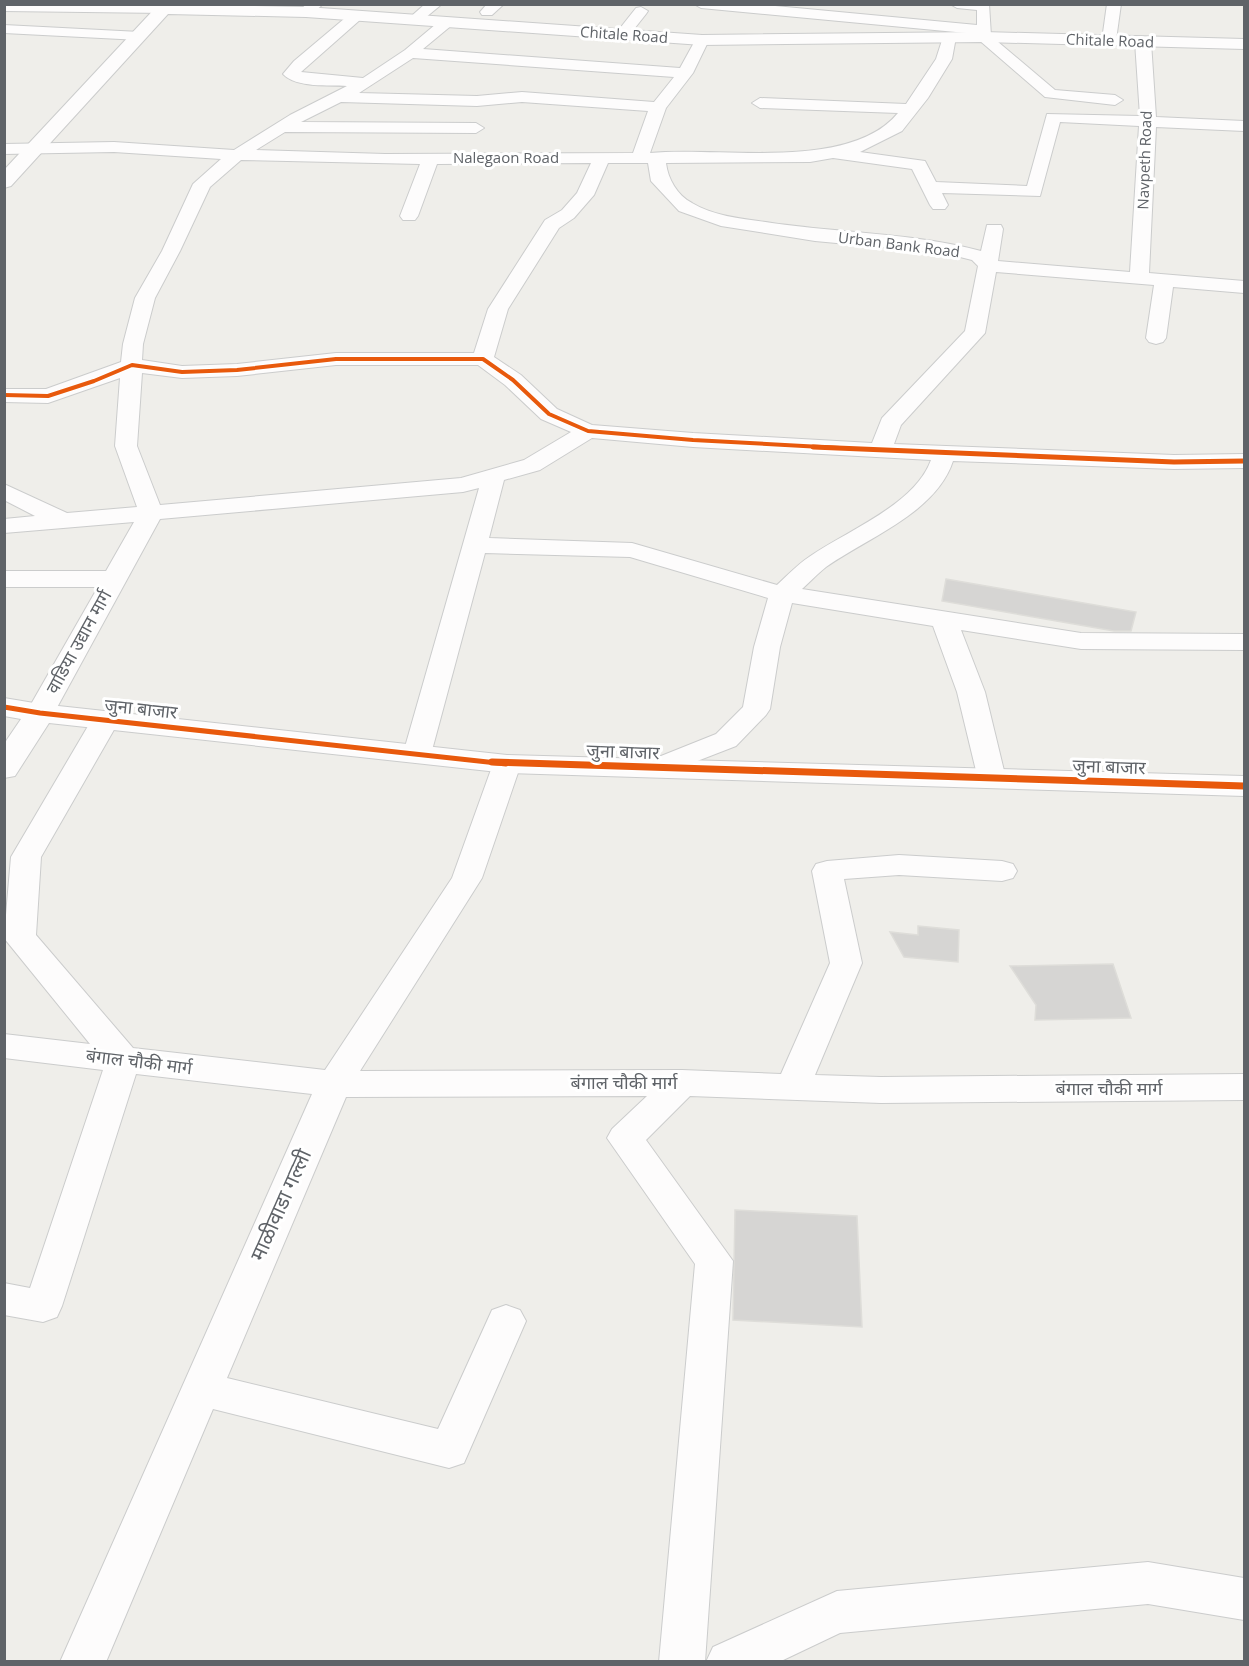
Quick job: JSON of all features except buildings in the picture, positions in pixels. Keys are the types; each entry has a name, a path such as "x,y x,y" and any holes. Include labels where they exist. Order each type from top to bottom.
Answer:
{"street":[{"path":"414,20 435,4"},
{"path":"701,4 984,33 1051,94 1245,126"},
{"path":"852,18 863,4"},
{"path":"957,4 984,7 984,33"},
{"path":"1109,40 1114,4"},
{"path":"4,15 11,7"},
{"name":"Chitale Road","path":"11,7 311,8 356,16 702,40 949,38 984,33 1143,42 1245,44"},
{"path":"4,182 167,7"},
{"path":"622,35 640,11"},
{"path":"356,16 299,64 291,74 307,79 366,83"},
{"path":"151,513 126,446 133,344 145,298 171,251 201,184 237,155 281,127 366,83 410,53 447,22"},
{"path":"4,28 140,36"},
{"name":"Nalegaon Road","path":"4,149 114,147 237,155 431,158 810,157 850,150 896,127 911,109 944,59 949,38"},
{"path":"648,157 658,107 685,73 702,40"},
{"name":"Navpeth Road","path":"1139,279 1147,111 1143,42"},
{"path":"410,53 685,73"},
{"path":"341,97 477,101 522,97 658,107"},
{"path":"476,158 477,101"},
{"path":"760,104 911,109"},
{"path":"930,187 1034,192 1053,117 1147,111"},
{"path":"281,127 476,128"},
{"path":"832,153 919,165 940,208"},
{"path":"483,359 498,309 552,224 568,214 585,195 602,157"},
{"name":"Urban Bank Road","path":"648,157 660,181 685,207 728,222 815,235 944,247 979,256 988,266 1245,287"},
{"path":"409,216 431,158"},
{"path":"881,450 890,423 975,333 994,229"},
{"path":"1156,338 1164,281"},
{"path":"4,395 48,396 94,381 132,365 182,372 237,370 336,359 483,359 513,380 549,414 588,431 693,440 944,454 1174,462 1245,461"},
{"path":"4,526 463,485 532,465 588,431"},
{"path":"656,768 726,741 756,709 766,647 783,594 816,563 909,505 938,472 944,454"},
{"path":"1174,462 1245,476"},
{"path":"417,754 494,476"},
{"path":"4,491 64,520"},
{"name":"वाडिया उद्यान मार्ग","path":"4,770 40,713 151,513"},
{"path":"475,545 632,550 783,594 1081,641 1245,642"},
{"path":"4,579 114,579"},
{"path":"944,619 971,692 992,778"},
{"name":"जुना बाजार","path":"4,707 105,721 507,764 1245,786"},
{"path":"4,1299 43,1306 123,1060 20,937 26,857 105,721"},
{"name":"माळीवाडा गल्ली","path":"83,1662 334,1084 467,878 507,764"},
{"path":"793,1087 846,963 826,871 899,865 1002,872"},
{"name":"बंगाल चौकी मार्ग","path":"4,1046 334,1084 682,1083 881,1090 1243,1092"},
{"path":"682,1083 626,1138 714,1261 682,1662"},
{"path":"201,1389 449,1450 506,1321"},
{"path":"729,1662 837,1612 1148,1583 1245,1599"}],"cycle path":[{"path":"4,395 48,396 94,381 132,365 182,372 237,370 336,359 483,359 513,380 549,414 588,431 693,440 944,454 1174,462 1244,461"},
{"path":"4,707 40,713 507,764 1244,786"}]}
